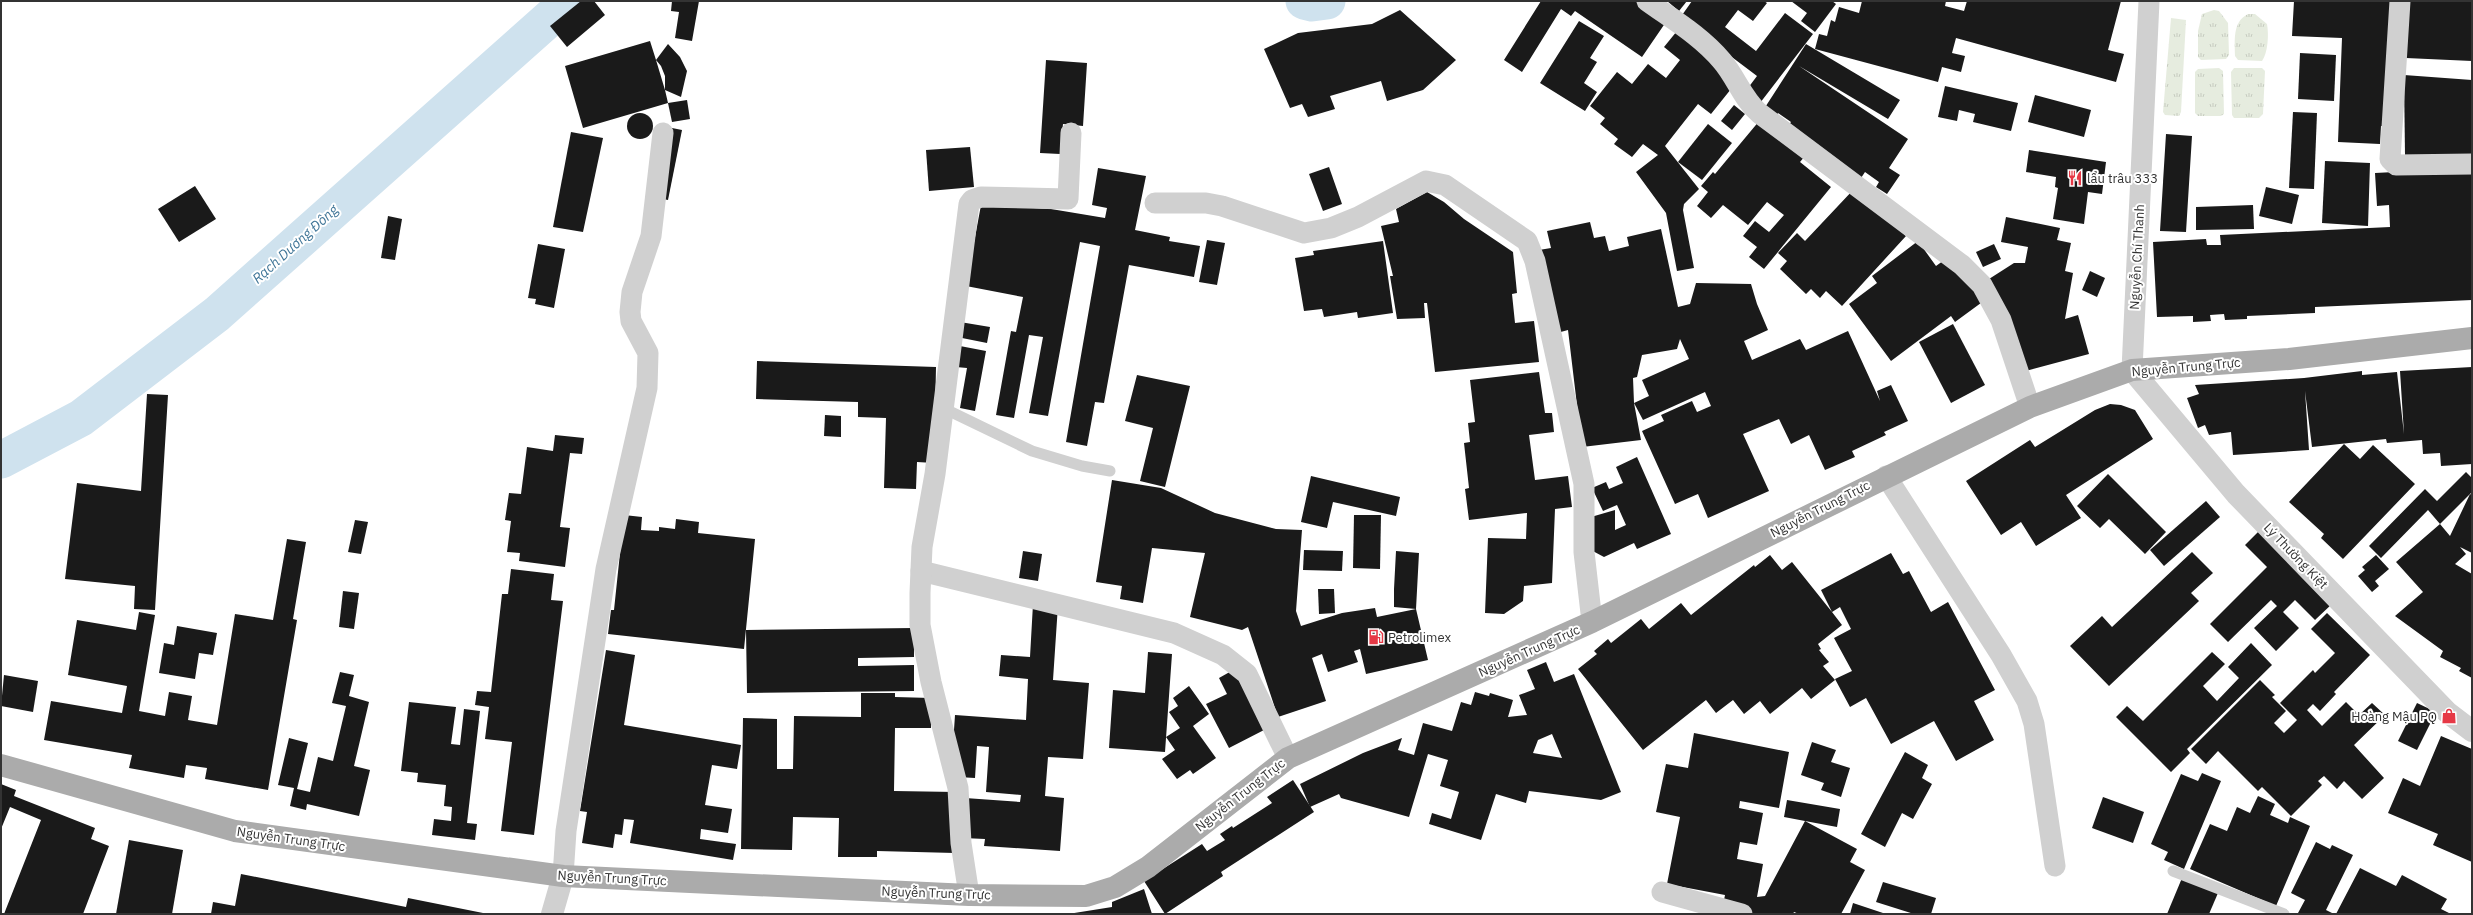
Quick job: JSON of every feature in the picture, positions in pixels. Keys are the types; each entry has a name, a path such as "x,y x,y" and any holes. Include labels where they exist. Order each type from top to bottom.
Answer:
{"main road":[{"name":"Nguyễn Trung Trực","path":"1,765 235,831 562,876 969,896 1086,896 1115,887 1148,867 1288,758 1592,622 1886,476 2030,407 2132,370 2289,359 2472,338"}],"street":[{"path":"1647,1 1712,49 1723,62 1747,103 1962,265 1982,285 2001,320 2030,407"},
{"name":"Nguyễn Chí Thanh","path":"2132,370 2149,1"},
{"path":"2400,1 2390,159 2396,165 2472,164"},
{"path":"552,914 562,876 566,830 606,569 647,388 648,353 631,321 630,312 632,292 651,236 663,133"},
{"path":"969,896 961,843 958,788 931,682 920,625 922,547 943,408 969,204 972,200 981,197 1068,199 1071,133"},
{"path":"1155,203 1206,203 1222,206 1304,233 1331,228 1358,217 1426,181 1445,185 1527,241 1535,261 1547,311 1584,484 1584,552 1592,622"},
{"name":"Lý Thường Kiệt","path":"2132,370 2236,494 2447,712 2472,731"},
{"path":"1886,476 2001,655 2027,701 2034,724 2055,866"},
{"path":"921,572 1174,633 1223,655 1247,674 1288,758"},
{"path":"1662,892 1742,914"}],"lane":[{"path":"943,408 1032,451 1082,466 1110,472"},
{"path":"2173,871 2284,914"}],"green space":[{"path":"2214,10 2219,11 2228,23 2229,55 2226,59 2201,60 2198,57 2198,31 2202,14"},
{"path":"2248,14 2255,14 2267,24 2268,43 2266,53 2262,61 2238,60 2235,56 2235,38 2237,27 2243,17"},
{"path":"2171,18 2186,20 2181,112 2179,116 2165,115 2163,112"},
{"path":"2219,68 2223,71 2224,114 2221,116 2198,116 2195,113 2195,72 2198,69"},
{"path":"2234,68 2262,68 2265,71 2263,114 2259,118 2234,118 2232,115 2231,72"}],"building":[{"path":"581,1 594,1 605,15 567,47 550,26"},
{"path":"672,1 699,1 692,41 675,38 679,12 671,11"},
{"path":"1541,1 1641,1 1668,19 1642,57 1575,11 1571,16 1561,9 1522,72 1504,60"},
{"path":"1667,1 1687,1 1679,11"},
{"path":"1692,1 1764,1 1767,3 1753,21 1738,10 1725,27 1756,51 1785,13 1813,34 1760,103 1745,92 1757,76 1680,18"},
{"path":"1791,1 1832,1 1836,4 1815,32 1801,21 1807,13"},
{"path":"1862,1 1946,1 1945,6 1964,11 1967,1 2121,1 2108,50 2124,54 2116,82 1956,38 1952,53 1965,56 1961,72 1942,67 1938,82 1815,49 1819,34 1827,36 1831,20 1835,22 1839,7 1859,13"},
{"path":"2294,1 2395,1 2389,127 2381,126 2380,144 2338,142 2342,38 2292,36"},
{"path":"2408,1 2472,1 2472,61 2406,58"},
{"path":"1400,10 1456,60 1423,90 1387,101 1381,81 1330,96 1335,109 1308,117 1302,104 1290,108 1264,49 1298,33 1372,24"},
{"path":"1579,21 1604,36 1590,58 1597,62 1584,83 1597,92 1585,111 1540,83"},
{"path":"1677,31 1735,84 1711,114 1698,104 1665,146 1699,189 1684,204 1683,210 1694,268 1677,271 1666,213 1636,172 1658,155 1643,144 1632,157 1614,144 1618,139 1600,124 1605,118 1590,106 1617,72 1632,84 1648,64 1666,78 1680,60 1664,47"},
{"path":"650,41 668,103 583,128 565,66"},
{"path":"668,44 680,57 687,71 681,97 665,90 665,76 661,66 656,60"},
{"path":"1806,44 1900,100 1888,119 1799,66 1908,139 1889,168 1900,175 1887,194 1876,187 1879,182 1865,172 1861,178 1787,128 1791,122 1778,113 1774,120 1762,112"},
{"path":"2300,53 2336,55 2334,101 2298,99"},
{"path":"1046,60 1087,63 1083,126 1063,124 1060,154 1040,153"},
{"path":"2404,75 2472,80 2472,159 2405,155"},
{"path":"1945,86 2018,103 2011,131 1973,122 1975,114 1959,110 1957,121 1938,117"},
{"path":"2035,95 2091,110 2084,137 2028,122"},
{"path":"687,100 690,119 672,122 668,103"},
{"path":"1734,105 1745,114 1732,130 1721,121"},
{"path":"2293,112 2317,113 2314,189 2289,188"},
{"path":"640,113 649,117 653,126 649,135 640,139 631,135 627,126 631,117"},
{"path":"1760,120 1805,156 1800,162 1831,187 1764,269 1749,257 1757,247 1743,236 1755,221 1769,232 1784,215 1767,202 1748,225 1723,205 1711,218 1697,206 1708,192 1701,186 1713,172 1715,174"},
{"path":"1708,124 1732,143 1702,180 1678,162"},
{"path":"672,128 682,130 668,200 658,198"},
{"path":"571,132 603,138 583,232 553,227"},
{"path":"2166,134 2192,136 2186,232 2160,231"},
{"path":"970,147 974,187 929,191 926,150"},
{"path":"2029,150 2106,162 2102,194 2088,192 2084,224 2053,219 2058,188 2055,187 2056,177 2026,172"},
{"path":"2325,161 2370,163 2368,226 2322,223"},
{"path":"1329,167 1342,204 1323,211 1309,174"},
{"path":"1098,168 1146,176 1135,230 1170,237 1169,241 1200,246 1194,277 1129,265 1104,403 1095,402 1087,446 1066,442 1100,246 1080,242 1048,416 1029,413 1043,337 1029,335 1014,418 996,415 1011,331 1016,332 1023,297 966,286 981,205 1051,209 1105,218 1107,208 1092,205"},
{"path":"2472,168 2472,300 2315,307 2315,313 2247,316 2247,319 2225,320 2224,314 2210,315 2211,321 2193,322 2193,316 2157,317 2153,242 2206,239 2207,245 2221,245 2220,235 2390,227 2389,205 2377,206 2375,173"},
{"path":"195,186 216,219 179,242 158,209"},
{"path":"2266,187 2299,195 2292,224 2259,216"},
{"path":"1854,189 1906,236 1842,306 1826,291 1820,298 1811,289 1806,294 1780,269 1787,261 1778,253 1797,233 1805,241"},
{"path":"1427,192 1444,202 1464,219 1513,252 1517,293 1512,294 1515,323 1534,321 1539,362 1435,372 1427,303 1424,303 1425,318 1397,319 1390,276 1393,276 1381,226 1399,222 1396,209"},
{"path":"2253,205 2254,229 2196,230 2196,207"},
{"path":"388,216 402,219 395,260 381,258"},
{"path":"2006,217 2060,228 2057,240 2071,243 2065,271 2073,273 2065,319 2078,315 2089,354 2022,372 1989,279 2014,263 2025,263 2028,247 2001,242"},
{"path":"1590,222 1594,238 1605,236 1609,251 1629,246 1627,237 1661,229 1678,307 1690,304 1696,283 1751,284 1757,304 1768,330 1744,341 1752,360 1800,339 1806,350 1848,331 1880,401 1877,391 1891,385 1908,421 1884,432 1886,435 1852,451 1855,457 1825,470 1809,435 1791,444 1779,419 1743,434 1769,491 1708,518 1698,494 1675,504 1642,431 1664,421 1661,415 1692,401 1697,412 1711,406 1705,392 1643,420 1634,403 1641,440 1582,447 1568,330 1557,333 1539,250 1551,248 1547,231","holes":["1680,339 1689,359 1642,380 1649,396 1634,403 1633,378 1637,377 1642,355 1677,349"]},
{"path":"1207,240 1225,243 1217,285 1199,282"},
{"path":"1383,241 1393,313 1358,318 1357,312 1324,317 1322,309 1304,311 1295,258 1314,255 1313,251"},
{"path":"1918,241 1936,266 1947,258 1985,300 1955,322 1951,316 1891,361 1849,304 1877,283 1872,276"},
{"path":"538,244 565,249 554,308 535,304 536,299 528,298"},
{"path":"1994,244 2001,259 1983,267 1976,252"},
{"path":"2090,271 2105,278 2097,297 2082,290"},
{"path":"960,322 990,327 987,343 957,337"},
{"path":"1953,324 1985,385 1951,403 1919,342"},
{"path":"960,346 986,351 975,411 960,408 967,368 956,367"},
{"path":"757,361 936,367 934,463 917,462 916,489 884,488 886,418 858,417 858,402 756,399"},
{"path":"2472,367 2472,464 2441,466 2440,453 2423,454 2422,440 2387,443 2386,439 2312,447 2305,391 2309,450 2233,455 2231,432 2209,435 2205,425 2198,428 2187,398 2199,394 2195,385 2304,378 2362,371 2362,375 2397,372 2404,434 2400,371"},
{"path":"1539,372 1545,413 1552,413 1554,432 1529,435 1535,480 1568,476 1572,507 1555,509 1552,583 1524,586 1523,601 1504,614 1485,613 1488,538 1526,539 1527,513 1469,520 1465,489 1469,488 1464,443 1470,442 1468,423 1475,422 1470,380"},
{"path":"1137,375 1190,386 1165,487 1140,481 1153,428 1125,421"},
{"path":"147,394 168,395 155,610 134,609 135,586 65,579 77,483 141,491"},
{"path":"2110,404 2121,405 2135,410 2153,439 2066,495 2081,518 2036,546 2021,522 2001,535 1966,481 2030,440 2035,447 2095,410"},
{"path":"825,415 841,416 841,437 824,436"},
{"path":"555,435 584,438 582,454 570,453 560,527 570,528 565,567 519,561 520,553 507,552 511,521 505,520 509,493 521,494 527,447 553,451"},
{"path":"2344,444 2360,459 2373,445 2415,484 2343,559 2321,538 2324,534 2289,502"},
{"path":"1637,457 1671,534 1637,549 1634,543 1604,557 1589,549 1591,517 1615,510 1615,530 1626,525 1617,505 1603,511 1592,488 1606,482 1609,489 1623,483 1616,467"},
{"path":"2466,472 2472,478 2472,492 2440,524 2428,510 2381,558 2369,546 2425,489 2437,501"},
{"path":"2108,474 2166,532 2145,554 2109,519 2100,528 2077,506"},
{"path":"1311,476 1400,497 1396,516 1333,502 1327,528 1301,522"},
{"path":"1112,480 1161,488 1215,513 1276,529 1302,530 1296,611 1301,626 1342,613 1375,608 1377,617 1416,609 1428,660 1366,674 1360,649 1354,651 1358,662 1328,672 1322,654 1312,658 1326,701 1278,717 1248,627 1242,630 1190,617 1205,553 1152,548 1143,603 1120,599 1122,586 1096,582"},
{"path":"2470,494 2472,495 2472,553 2460,547 2466,554 2455,564 2472,574 2472,678 2459,671 2461,668 2440,657 2443,651 2395,616 2423,592 2396,562 2440,524 2450,536"},
{"path":"2206,501 2220,517 2164,566 2150,550"},
{"path":"624,515 642,517 641,530 659,531 659,527 675,529 676,519 699,522 698,533 755,539 744,649 608,634 611,610 614,610"},
{"path":"1354,515 1381,515 1380,569 1353,568"},
{"path":"355,520 368,522 361,554 348,552"},
{"path":"2260,530 2333,603 2315,620 2295,600 2283,612 2299,628 2276,651 2254,628 2277,606 2271,600 2228,642 2210,624 2267,567 2245,545"},
{"path":"287,539 306,542 293,619 297,620 268,790 205,779 207,768 186,765 184,778 129,768 132,755 44,740 51,701 122,713 127,686 68,675 77,620 136,630 139,612 155,615 139,711 165,716 169,692 192,696 188,720 217,725 235,614 273,620"},
{"path":"1304,550 1343,551 1342,571 1303,570"},
{"path":"1023,551 1042,554 1038,581 1019,578"},
{"path":"1396,551 1419,553 1416,609 1394,607"},
{"path":"2192,552 2213,573 2191,593 2199,601 2109,686 2070,646 2102,616 2112,627"},
{"path":"1891,553 1903,574 1909,571 1931,612 1948,602 1995,690 1974,701 1994,740 1956,761 1934,721 1891,744 1866,698 1850,707 1835,679 1852,671 1834,638 1851,629 1840,607 1832,612 1821,590"},
{"path":"1770,555 1782,570 1792,562 1842,625 1818,644 1821,649 1819,650 1829,662 1823,666 1835,680 1811,699 1802,688 1770,714 1760,701 1744,714 1733,700 1716,713 1706,700 1643,750 1578,669 1597,654 1594,651 1608,639 1611,643 1641,619 1649,629 1681,603 1691,615 1754,565 1755,567"},
{"path":"2376,555 2389,569 2375,581 2379,586 2372,592 2358,576 2365,570 2362,567"},
{"path":"511,569 554,574 551,600 563,601 534,835 501,831 512,742 485,739 489,707 475,705 477,691 491,692 502,594 508,594"},
{"path":"1318,589 1334,589 1335,613 1319,614"},
{"path":"343,591 359,593 354,629 339,627"},
{"path":"1033,604 1058,605 1053,680 1089,683 1083,759 1048,757 1045,796 1064,798 1060,851 984,846 985,839 963,838 965,798 1020,802 1021,795 986,792 989,747 977,746 975,778 958,777 953,745 955,715 1026,720 1028,679 999,676 1001,655 1030,657"},
{"path":"2327,613 2370,655 2334,692 2336,694 2320,711 2313,704 2307,710 2322,726 2346,702 2359,715 2372,703 2385,715 2354,745 2384,778 2362,799 2344,781 2337,789 2324,776 2318,781 2322,785 2291,816 2262,787 2258,791 2218,751 2206,764 2191,749 2260,680 2275,695 2272,697 2286,711 2274,723 2284,733 2297,720 2280,703 2313,670 2315,673 2335,653 2311,629"},
{"path":"177,626 217,633 213,655 199,653 195,679 159,673 164,643 174,645"},
{"path":"914,628 914,657 858,658 858,666 914,665 914,691 747,693 746,630"},
{"path":"2251,643 2272,665 2187,749 2190,753 2171,772 2116,717 2127,706 2143,721 2212,652 2225,664 2203,686 2217,701 2239,678 2228,667"},
{"path":"606,650 635,655 624,725 741,745 737,769 712,765 705,805 732,809 728,833 701,829 700,839 736,844 733,860 630,843 634,820 624,819 622,835 615,834 613,848 582,843 587,812 580,811"},
{"path":"1148,652 1172,654 1165,752 1109,748 1113,690 1145,693"},
{"path":"1546,662 1554,682 1574,674 1621,792 1601,800 1529,791 1526,803 1496,794 1481,840 1429,824 1432,813 1451,819 1459,792 1440,786 1448,760 1428,754 1409,817 1341,798 1339,794 1310,807 1300,784 1363,753 1402,738 1398,750 1414,755 1423,723 1452,731 1461,702 1471,705 1475,692 1489,696 1490,693 1513,700 1508,717 1527,715 1519,695 1535,689 1527,670","holes":["1552,734 1562,758 1533,753 1538,740"]},
{"path":"1235,669 1266,729 1229,748 1206,704 1227,694 1219,678"},
{"path":"340,672 354,675 349,696 369,702 354,766 370,770 359,816 307,804 306,810 290,806 294,788 278,785 289,738 308,743 297,789 310,792 318,757 333,761 346,706 332,703"},
{"path":"4,675 38,681 33,712 1,706"},
{"path":"1189,686 1209,714 1193,726 1216,758 1193,774 1190,770 1177,779 1162,759 1175,750 1166,737 1180,728 1169,712 1178,706 1173,698"},
{"path":"861,693 895,693 895,697 931,698 931,728 895,728 894,791 956,792 955,853 877,851 877,857 838,857 839,818 793,817 792,850 741,849 743,718 777,719 777,769 793,769 794,716 861,717"},
{"path":"409,702 456,707 451,744 460,745 464,709 480,711 467,823 477,824 475,840 432,835 434,819 451,821 452,807 444,806 446,785 417,782 418,773 401,771"},
{"path":"2417,703 2436,712 2417,750 2398,741"},
{"path":"1694,733 1789,752 1779,808 1740,801 1739,808 1763,813 1757,845 1740,842 1737,859 1763,864 1757,897 1765,896 1805,821 1857,849 1850,862 1865,870 1841,914 1799,914 1794,912 1793,914 1754,914 1723,905 1725,895 1667,884 1680,817 1656,812 1666,764 1688,768"},
{"path":"2441,736 2472,749 2472,862 2433,845 2438,834 2388,813 2403,778 2420,786"},
{"path":"1812,742 1836,750 1831,762 1850,768 1841,797 1821,790 1824,783 1801,775"},
{"path":"1905,752 1928,765 1922,778 1932,784 1913,819 1902,813 1885,847 1861,834"},
{"path":"2202,773 2221,781 2184,869 2164,860 2168,852 2151,844 2181,774 2198,781"},
{"path":"1293,780 1314,812 1221,872 1223,876 1165,914 1144,881 1202,844 1207,851 1225,840 1220,834 1232,826 1233,828 1272,803 1267,797"},
{"path":"1,784 16,790 14,796 95,828 91,839 109,846 83,914 4,914 41,820 10,807 1,829"},
{"path":"2258,796 2275,804 2270,815 2288,823 2290,817 2310,826 2276,906 2190,869 2210,824 2227,831 2237,807 2250,813"},
{"path":"2103,797 2144,812 2133,843 2092,828"},
{"path":"1787,800 1840,809 1837,827 1784,817"},
{"path":"129,840 183,850 172,914 116,914"},
{"path":"2316,842 2330,849 2332,845 2353,855 2326,910 2334,914 2298,913 2305,900 2291,893"},
{"path":"2360,868 2396,886 2402,875 2447,899 2441,909 2451,914 2336,914"},
{"path":"241,874 406,907 408,898 488,914 211,914 213,902 235,906"},
{"path":"2182,878 2218,893 2209,914 2167,914"},
{"path":"1883,882 1936,898 1931,914 1914,914 1876,902"},
{"path":"1144,889 1152,914 1068,914 1112,907 1112,902"},
{"path":"1853,903 1886,914 1850,914"}],"waterway":[{"name":"Rạch Dương Đông","path":"1,460 81,418 217,314 569,1"},
{"name":"Rạch Dương Đông","path":"1304,1 1312,3 1327,1"}],"place":[{"name":"lẩu trâu 333","path":"2075,178"},
{"name":"Petrolimex","path":"1376,637"},
{"name":"Hoàng Mậu PQ","path":"2449,716"}]}
